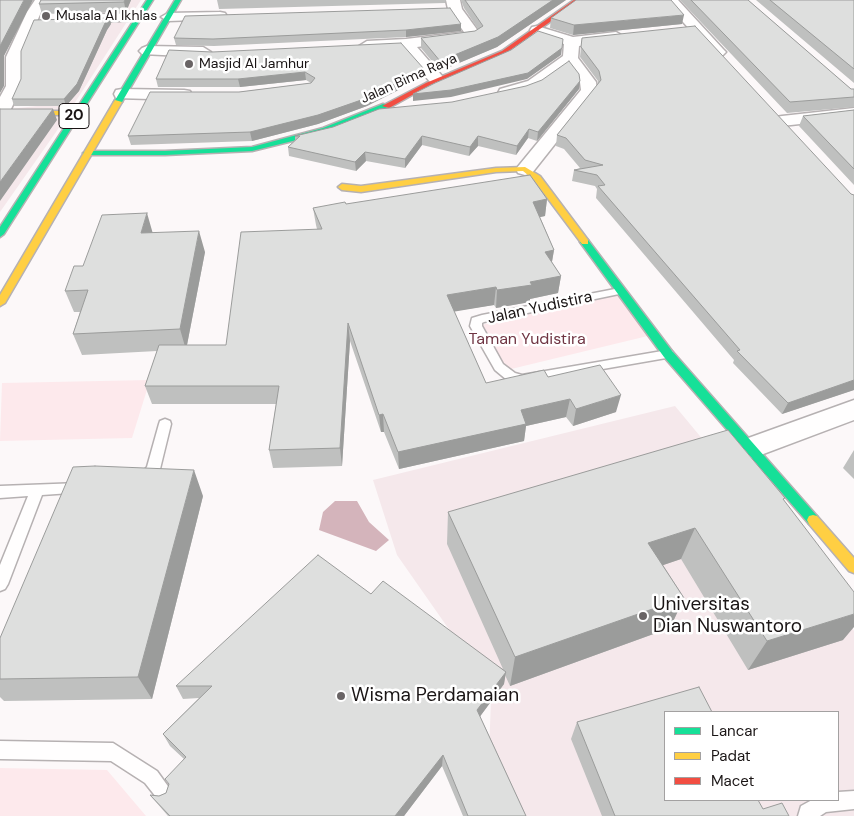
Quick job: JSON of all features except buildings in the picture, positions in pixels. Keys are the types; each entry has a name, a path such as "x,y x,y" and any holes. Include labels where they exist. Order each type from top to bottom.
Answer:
{"main road":[{"name":"20","path":"0,234 150,0"},
{"name":"20","path":"0,303 178,0"},
{"name":"Jalan Bima Raya","path":"87,153 165,153 252,149 326,130 374,112 437,80 504,52 578,0"},
{"path":"0,114 76,113"},
{"path":"342,187 362,189 496,170 525,170"},
{"name":"Jalan Yudistira","path":"525,170 537,178 668,354 854,567"}],"street":[{"path":"0,114 14,86 14,57 30,21 42,0"},
{"path":"670,0 729,64"},
{"path":"348,46 406,44 474,35 454,4 436,10"},
{"path":"168,17 233,16"},
{"path":"30,21 139,17"},
{"path":"677,30 696,29"},
{"path":"525,170 589,91 589,86 571,50 537,30"},
{"path":"487,98 534,84 571,50 629,34"},
{"path":"406,44 437,80"},
{"path":"148,51 214,53"},
{"path":"122,94 203,95"},
{"path":"768,107 795,136"},
{"path":"374,112 419,108"},
{"path":"782,121 854,113"},
{"path":"750,448 854,410"}],"lane":[{"name":"Jalan Yudistira","path":"620,291 482,319 476,321 476,326 499,368 511,377 522,379 668,354"},
{"path":"129,485 138,484 153,469 165,424"},
{"path":"0,492 94,487"},
{"path":"0,584 38,489"},
{"path":"0,750 113,752 151,777 166,796"},
{"path":"807,816 808,813 823,803 854,800"}],"shaded area":[{"path":"73,0 141,0 56,132 0,212 0,110 37,106 67,37"},
{"name":"Universitas Dian Nuswantoro","path":"675,406 837,601 854,631 854,816 519,816 489,751 491,701 469,658 397,555 373,480"},
{"path":"335,501 357,501 369,522 389,540 376,551 319,530 323,512"}],"green space":[{"name":"Taman Yudistira","path":"623,293 656,334 507,370 481,325"},
{"path":"150,380 132,438 0,441 2,383"},
{"path":"0,768 107,770 146,816 0,816"}],"traffic: fast":[{"path":"0,234 150,0"},
{"path":"118,102 178,0"},
{"path":"87,153 165,153 252,149 326,130 386,106"},
{"path":"585,242 668,354 813,520"}],"traffic: slow":[{"path":"0,303 118,102"},
{"path":"0,113 76,113"},
{"path":"342,187 361,189 496,170 525,169 537,178 585,242"},
{"path":"813,520 854,567"}],"traffic: jam":[{"path":"386,106 428,84 504,52 578,0"}],"place":[{"name":"Musala Al Ikhlas","path":"46,16"},
{"name":"Masjid Al Jamhur","path":"189,64"},
{"name":"Universitas Dian Nuswantoro","path":"643,616"},
{"name":"Wisma Perdamaian","path":"341,696"}]}
